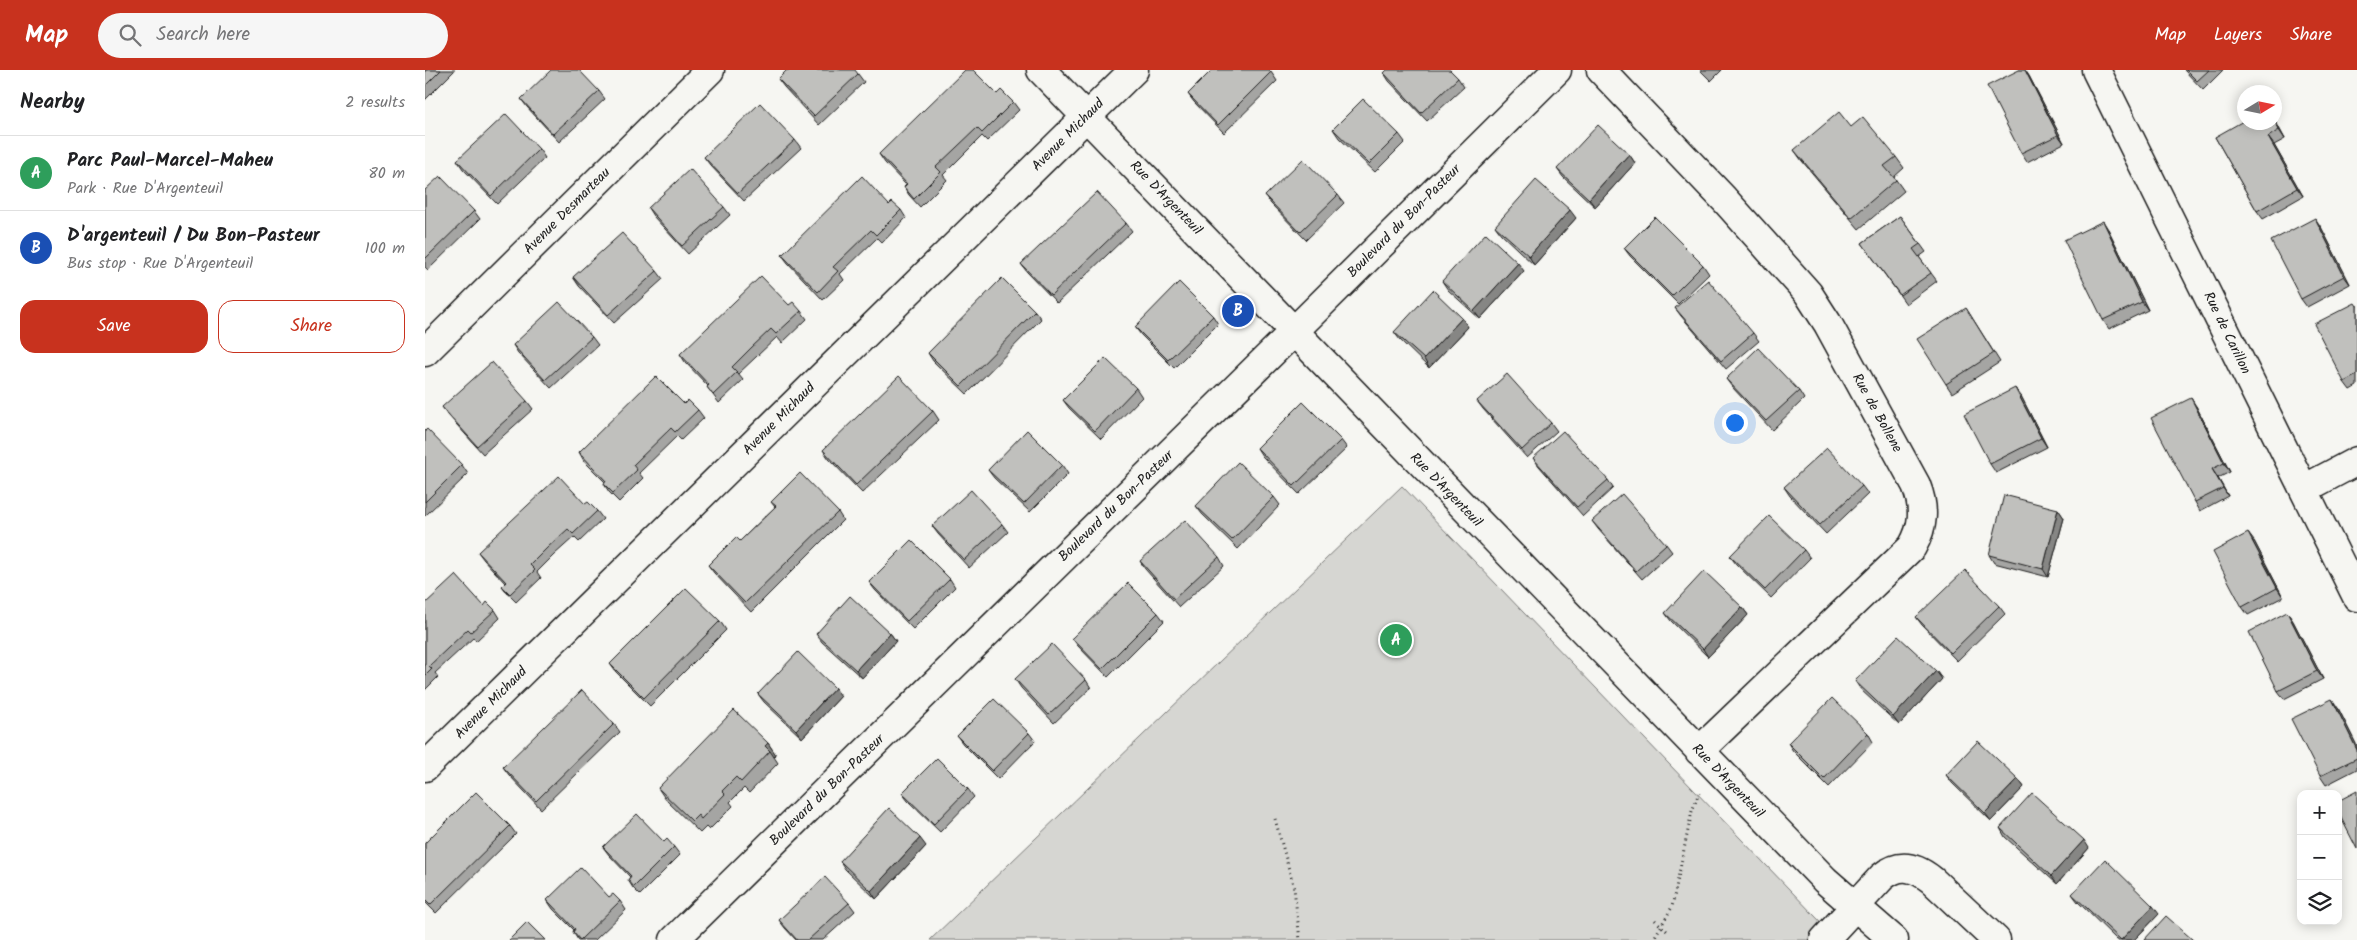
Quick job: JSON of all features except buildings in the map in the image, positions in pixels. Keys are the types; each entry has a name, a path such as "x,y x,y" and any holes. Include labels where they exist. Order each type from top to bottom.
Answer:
{"street":[{"name":"Avenue Desmarteau","path":"425,352 710,70"},
{"name":"Rue D'Argenteuil","path":"1041,70 1825,880 1894,940"},
{"name":"Avenue Michaud","path":"425,767 1134,70"},
{"name":"Boulevard du Bon-Pasteur","path":"674,940 1557,70"},
{"name":"Rue de Bollene","path":"1601,70 1724,198 1808,293 1828,324 1916,485 1923,506 1922,528 1913,547 1699,751"},
{"name":"Rue de Carillon","path":"2096,70 2357,597"},
{"path":"2304,489 2357,460"},
{"path":"1824,940 1888,872 1909,867 1922,872 1932,880 1995,940"}],"path":[{"path":"1653,940 1672,907 1692,811 1700,790"},
{"path":"1275,819 1294,888 1300,940"},
{"path":"1655,920 1669,933"}],"shaded area":[{"path":"1402,486 1838,940 930,940"}],"place":[{"name":"D'argenteuil / Du Bon-Pasteur","path":"1238,311"},
{"name":"Parc Paul-Marcel-Maheu","path":"1396,640"}]}
